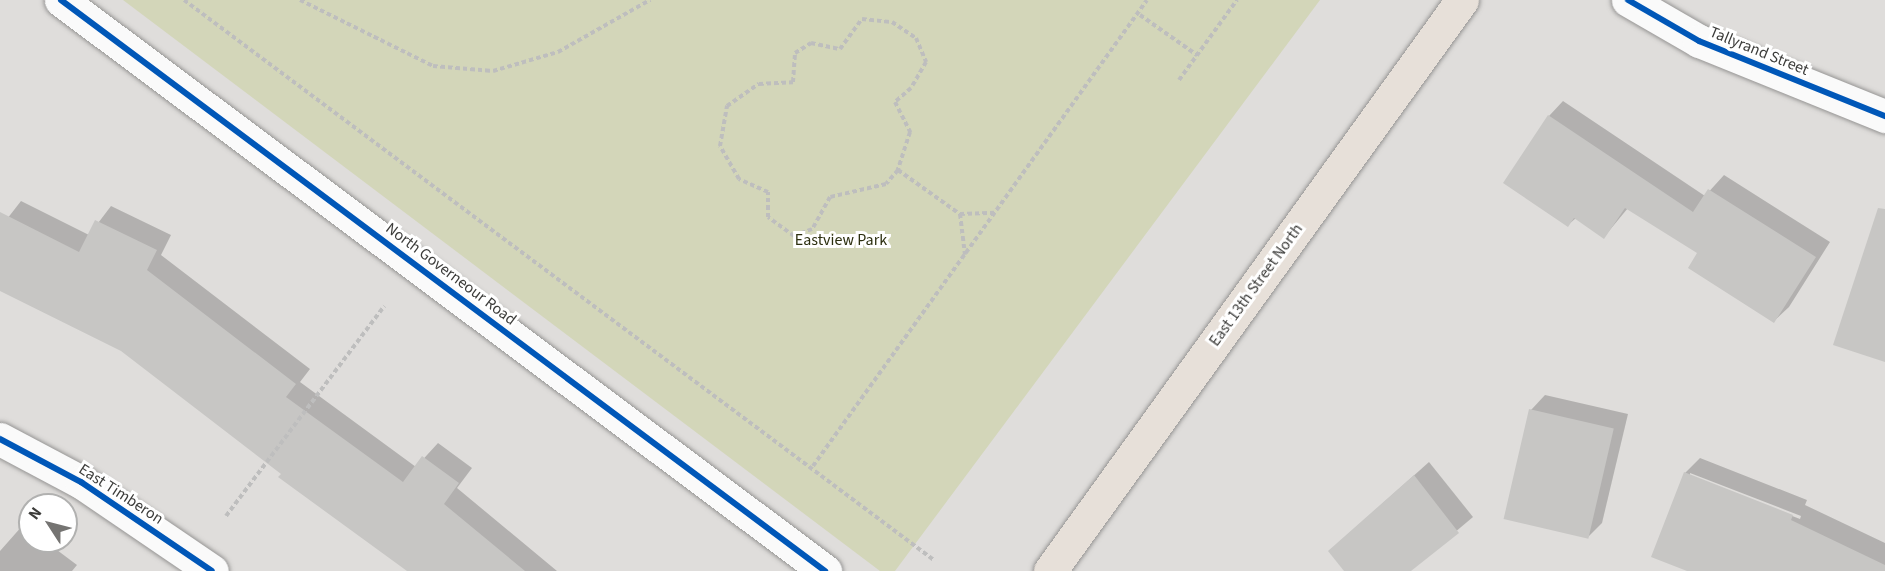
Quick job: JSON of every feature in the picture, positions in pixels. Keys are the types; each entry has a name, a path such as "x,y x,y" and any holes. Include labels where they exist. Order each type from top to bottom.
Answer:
{"main road":[{"name":"East 13th Street North","path":"1050,571 1462,0"}],"street":[{"name":"North Governeour Road","path":"61,0 825,571"},
{"name":"Tallyrand Street","path":"1628,0 1699,41 1885,116"},
{"name":"East Timberon","path":"0,439 81,482 212,571"}],"path":[{"path":"184,0 813,466 934,560"},
{"path":"300,0 433,66 493,71 558,52 650,0"},
{"path":"813,466 1140,15 1147,0"},
{"path":"1179,80 1238,0"},
{"path":"1140,15 1197,55"},
{"path":"862,19 892,22 916,38 926,62 912,88 895,102 910,132 898,170 886,184 830,196 812,229 794,236 768,217 768,192 739,179 720,146 727,105 759,84 793,82 795,53 811,43 840,49 862,19"},
{"path":"898,170 960,214 996,213"},
{"path":"960,214 965,256"},
{"path":"226,516 384,306"}],"green space":[{"name":"Eastview Park","path":"123,0 1320,0 895,571 880,571"}],"building":[{"path":"1548,115 1693,212 1708,189 1816,257 1774,323 1688,268 1697,253 1625,208 1604,239 1574,218 1568,227 1503,183"},
{"path":"1878,208 1885,209 1885,362 1833,345"},
{"path":"0,212 79,252 95,220 157,250 147,270 296,384 286,397 403,482 422,456 459,483 444,504 525,571 407,571 278,477 281,474 121,351 0,291"},
{"path":"1529,409 1614,429 1588,539 1504,519"},
{"path":"1684,472 1793,515 1791,520 1885,565 1885,571 1687,571 1651,557"},
{"path":"1414,475 1459,533 1411,571 1344,571 1328,551"}],"cycle path":[{"path":"61,0 825,571"},
{"path":"1628,0 1699,41 1885,116"},
{"path":"0,439 81,482 212,571"}]}
